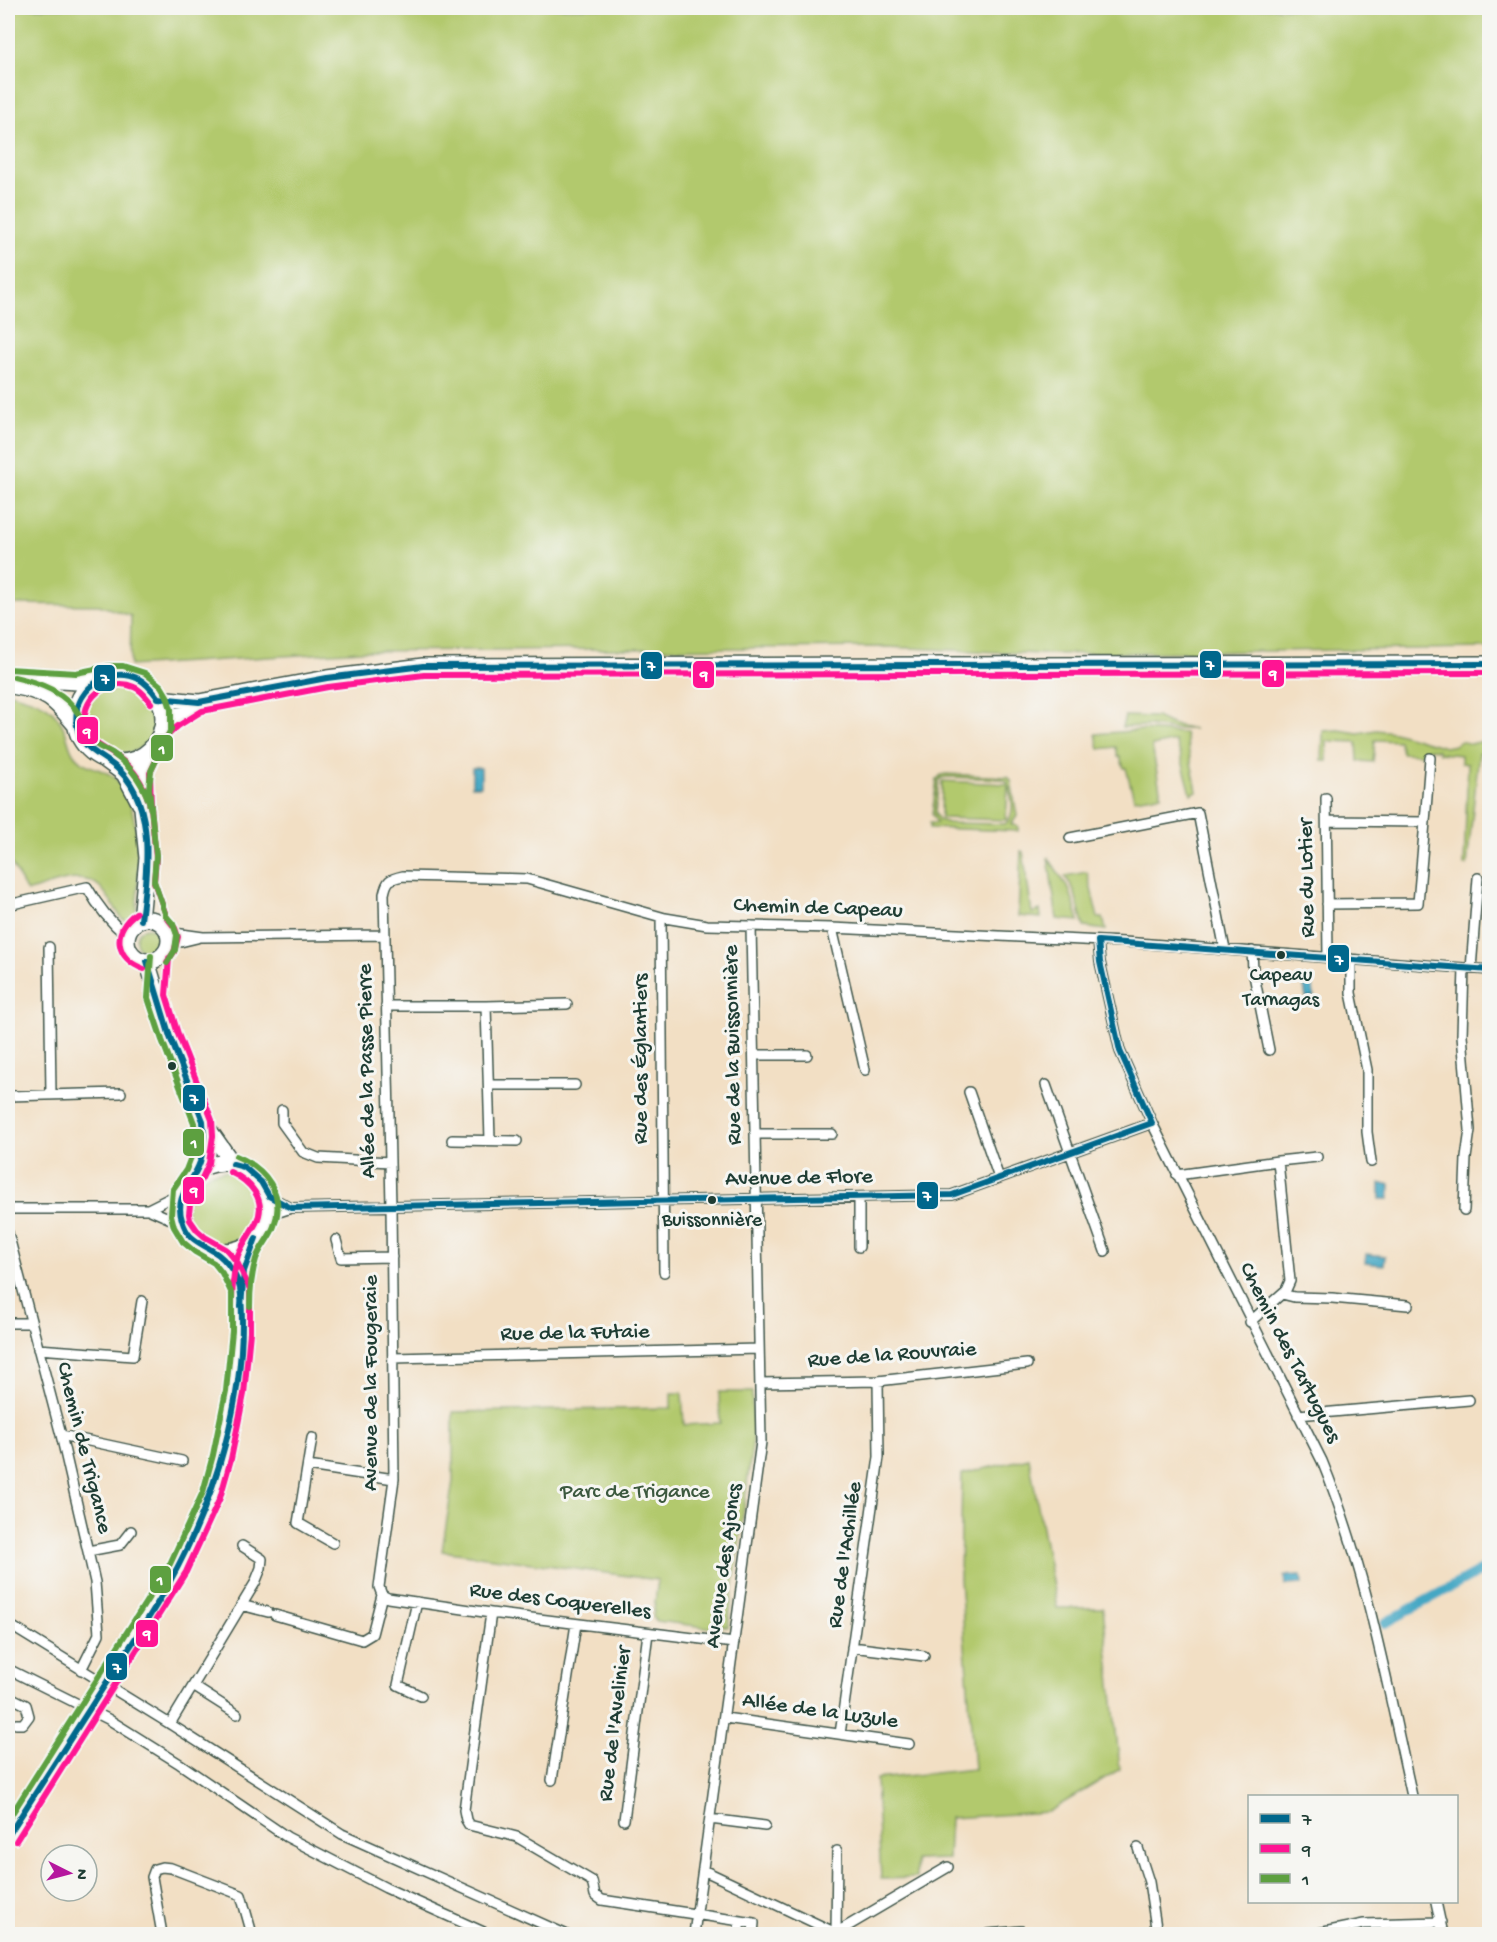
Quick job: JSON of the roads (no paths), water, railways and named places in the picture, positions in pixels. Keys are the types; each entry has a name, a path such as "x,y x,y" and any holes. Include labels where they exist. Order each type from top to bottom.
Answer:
{"main road":[{"path":"158,698 199,702 327,678 423,666 881,667 1490,664"},
{"path":"8,678 77,682 113,675 127,675 140,679 150,687 158,698 163,719 158,740 141,756 130,761 105,760"},
{"path":"99,679 88,687 80,698 76,712 79,737 94,755 124,774 142,808"},
{"path":"8,686 33,690 49,697 63,709 76,726"},
{"path":"161,730 172,719 199,702"},
{"path":"141,920 147,858 141,771 151,748"},
{"path":"145,883 160,943 158,996 170,1037 203,1121 233,1164"},
{"path":"147,919 160,943 134,956 129,950 127,936 135,924 147,919"},
{"path":"203,1121 204,1136 200,1160 182,1192 180,1214 182,1224 200,1245 213,1251 237,1250 256,1238"},
{"path":"8,1836 178,1568 211,1495 222,1457 235,1392 244,1267 256,1238 266,1222 268,1202 261,1182 244,1167 219,1163 206,1166 194,1174"},
{"path":"213,1251 230,1268 241,1292"}],"street":[{"path":"1327,904 1418,903 1430,758"},
{"name":"Rue du Lotier","path":"1326,798 1328,957"},
{"path":"1070,838 1198,813 1225,950"},
{"path":"1327,821 1425,822"},
{"name":"Chemin de Capeau","path":"385,935 384,894 386,884 391,878 403,876 527,879 661,917 707,925 832,928 1098,941 1490,970"},
{"path":"1464,1210 1466,1158 1470,1130 1462,1035 1478,878"},
{"path":"8,905 87,887 94,901 111,922 127,936"},
{"name":"Rue des Églantiers","path":"661,917 664,1272"},
{"name":"Rue de la Buissonnière","path":"752,926 757,1200"},
{"path":"832,928 865,1070"},
{"path":"160,943 203,937 385,935"},
{"name":"Allée de la Passe Pierre","path":"385,935 391,1206"},
{"name":"Chemin des Tartugues","path":"1098,941 1100,962 1120,1051 1177,1175 1322,1461 1340,1505 1374,1628 1412,1795"},
{"path":"50,947 51,1095"},
{"path":"1252,951 1253,970 1269,1050"},
{"path":"1351,959 1351,993 1367,1070 1367,1132 1371,1162"},
{"path":"386,1006 567,1004"},
{"path":"486,1006 490,1140"},
{"path":"754,1055 807,1055"},
{"path":"489,1085 575,1085"},
{"path":"1046,1085 1105,1251"},
{"path":"969,1092 999,1178"},
{"path":"8,1096 121,1093"},
{"path":"282,1110 282,1124 303,1152 318,1158 390,1162"},
{"name":"Avenue de Flore","path":"266,1222 279,1212 291,1208 952,1195 1152,1123"},
{"path":"755,1134 832,1134"},
{"path":"452,1140 517,1141"},
{"path":"1177,1175 1317,1157"},
{"path":"1250,1322 1286,1290 1290,1281 1278,1161"},
{"path":"148,1209 182,1192"},
{"path":"266,1192 291,1208"},
{"path":"859,1197 859,1247"},
{"name":"Avenue des Ajoncs","path":"694,1935 761,1442 757,1200"},
{"name":"Avenue de la Fougeraie","path":"241,1605 362,1640 372,1634 382,1595 379,1587 394,1479 391,1206"},
{"path":"8,1209 148,1209 182,1224"},
{"name":"Chemin de Trigance","path":"8,1233 61,1435 95,1582 99,1634 81,1670"},
{"path":"336,1240 341,1258 392,1257"},
{"path":"1282,1294 1294,1297 1408,1305"},
{"path":"39,1349 133,1356 142,1301"},
{"path":"8,1323 31,1323"},
{"name":"Rue de la Futaie","path":"393,1358 759,1349"},
{"name":"Rue de la Rouvraie","path":"760,1383 878,1381 1028,1364"},
{"name":"Rue de l'Achillée","path":"840,1734 879,1457 878,1381"},
{"path":"1298,1415 1469,1400"},
{"path":"61,1435 182,1461"},
{"path":"312,1438 298,1523 333,1543"},
{"path":"308,1466 394,1479"},
{"path":"88,1551 120,1545 131,1531"},
{"path":"170,1724 255,1582 261,1568 262,1559 243,1546"},
{"name":"Rue des Coquerelles","path":"382,1595 388,1598 491,1613 734,1643"},
{"path":"417,1602 398,1685 421,1696"},
{"path":"491,1613 464,1810 469,1825 517,1838 592,1881 595,1895 602,1900 754,1923 753,1935"},
{"path":"8,1624 342,1834 565,1935"},
{"path":"552,1780 576,1624"},
{"name":"Rue de l'Avelinier","path":"624,1820 648,1633"},
{"path":"852,1647 924,1656"},
{"path":"8,1669 110,1720 180,1764 287,1837 386,1888 488,1935"},
{"path":"192,1686 237,1714"},
{"path":"8,1696 26,1705 28,1711 29,1716 23,1724 16,1724"},
{"name":"Allée de la Luzule","path":"724,1718 909,1744"},
{"path":"710,1819 765,1826"},
{"path":"1138,1848 1149,1882 1157,1935"},
{"path":"835,1934 837,1851"},
{"path":"162,1935 152,1877 155,1869 162,1867 171,1868 242,1895 252,1935"},
{"path":"835,1934 948,1867"},
{"path":"703,1870 835,1934"},
{"path":"1436,1903 1443,1935"},
{"path":"738,1935 740,1922"},
{"path":"1314,1935 1364,1924 1441,1922"},
{"path":"988,1935 1021,1931"}],"water":[{"path":"472,768 481,768 481,786 472,786"},
{"path":"1312,979 1314,997 1306,998 1303,981"},
{"path":"1380,1184 1390,1184 1389,1199 1380,1199"},
{"path":"1366,1254 1385,1256 1384,1265 1365,1263"},
{"path":"1301,1575 1302,1584 1285,1585 1284,1576"}],"waterway":[{"path":"1385,1623 1490,1566"}],"place":[{"name":"Capeau Tarnagas","path":"1281,955"},
{"name":"Buissonnière","path":"712,1200"}],"park label":[{"name":"Parc de Trigance","path":"635,1493"}]}
